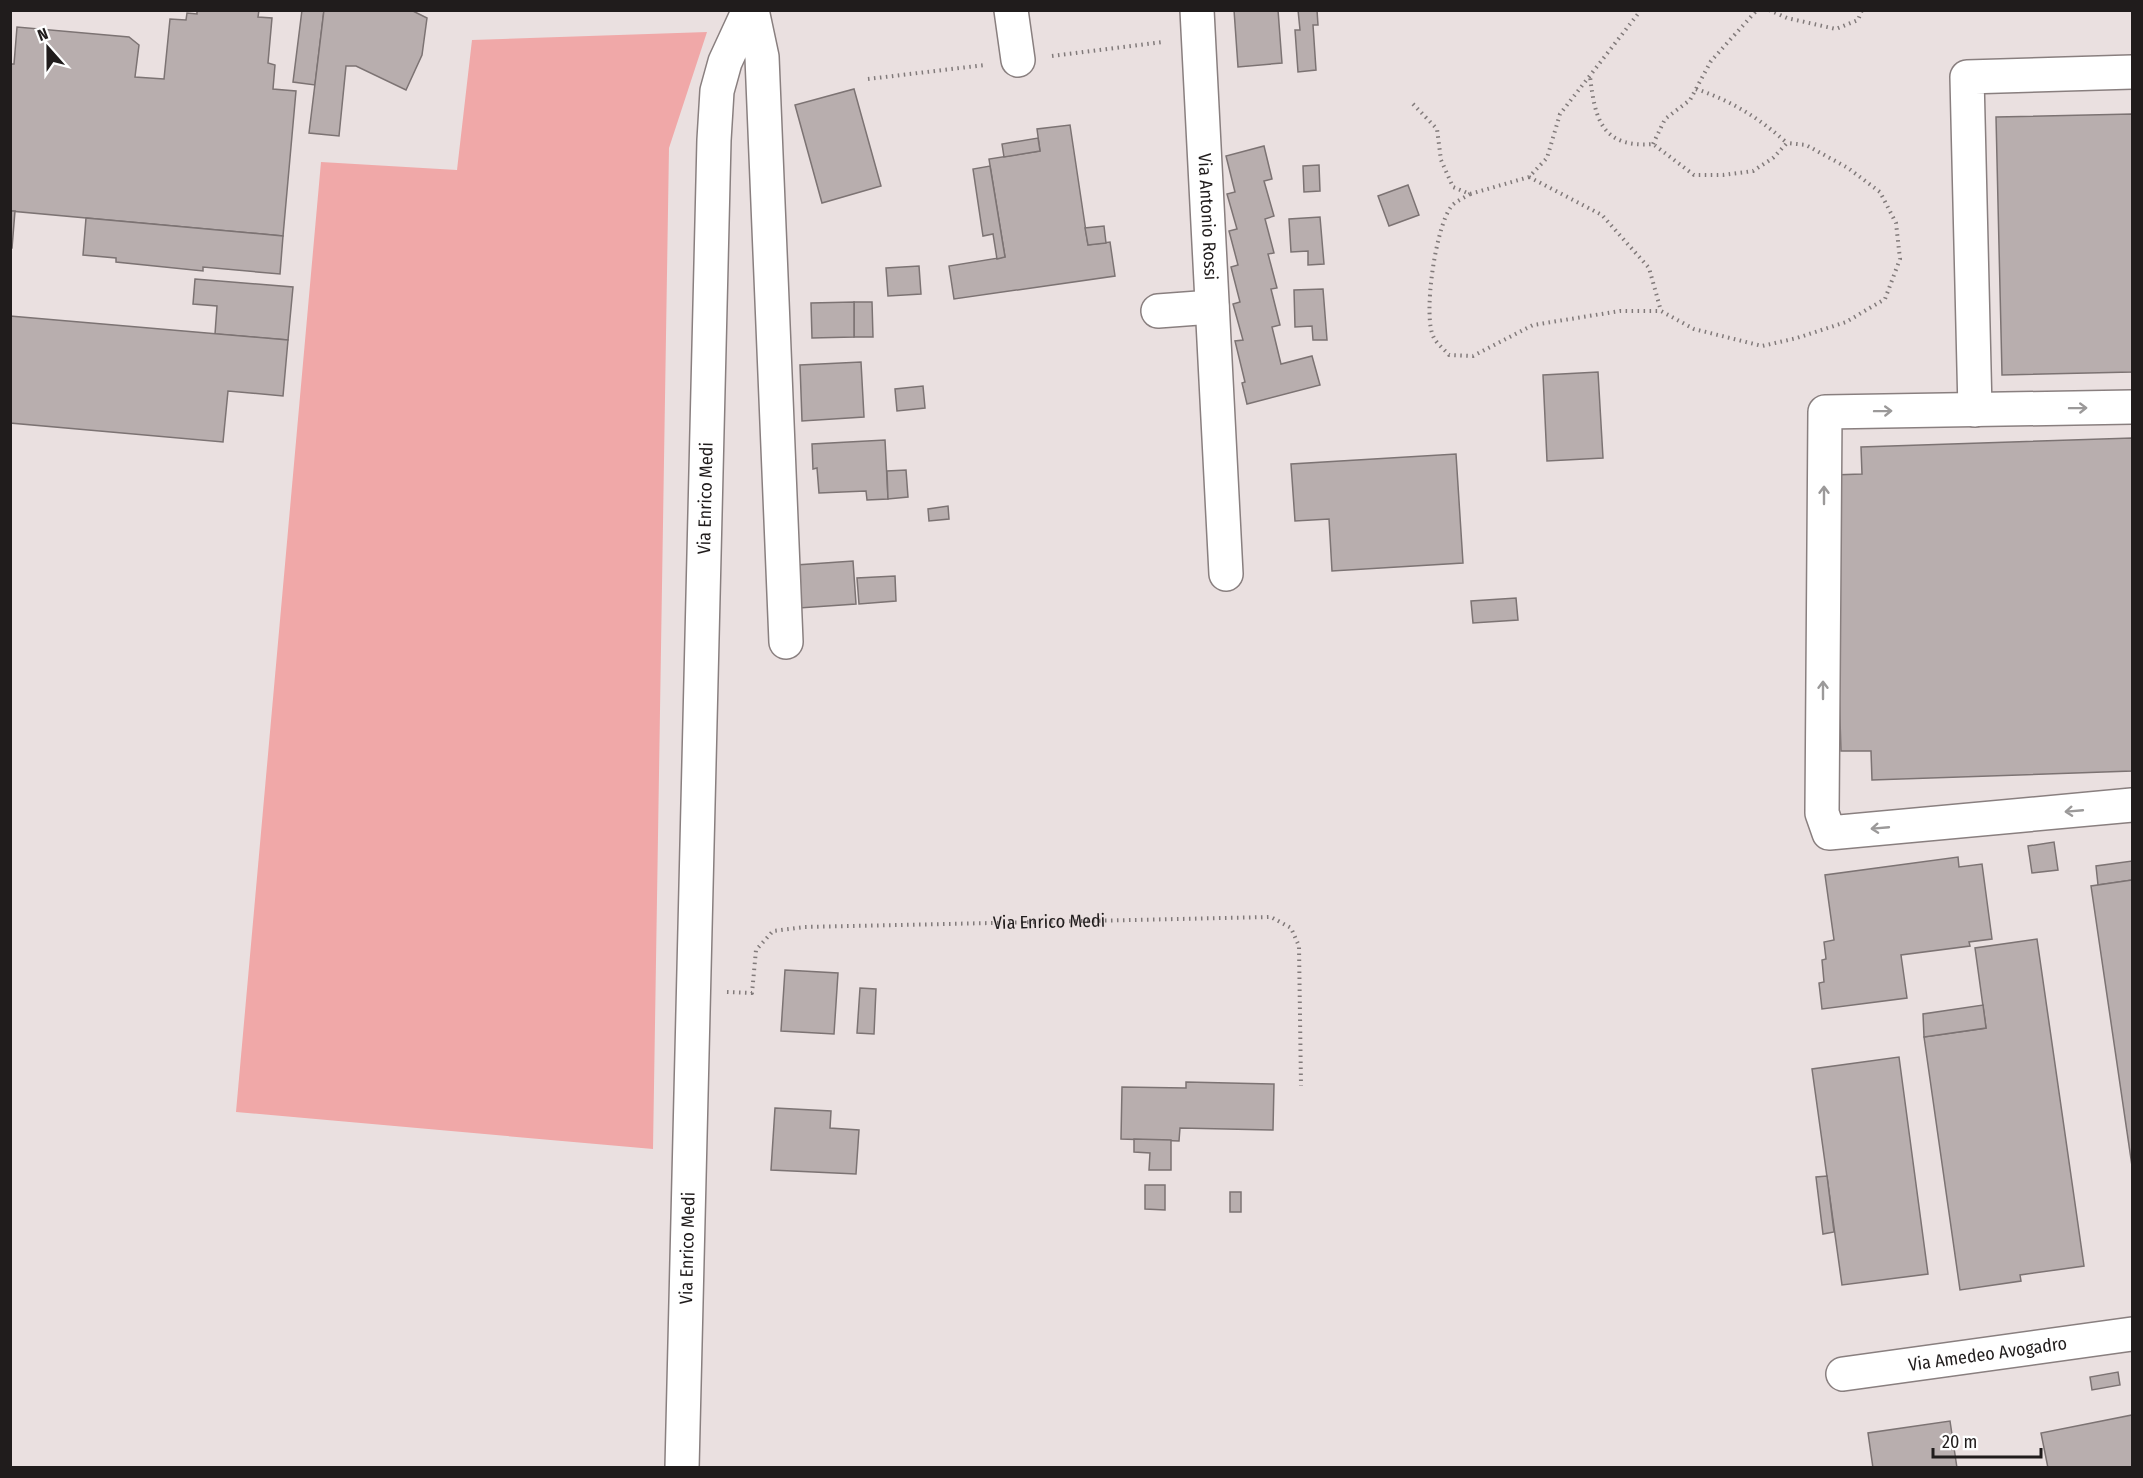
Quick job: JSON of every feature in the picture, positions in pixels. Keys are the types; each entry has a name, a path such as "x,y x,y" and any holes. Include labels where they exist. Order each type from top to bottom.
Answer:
{"street":[{"name":"Via Enrico Medi","path":"751,10 762,57 786,642"},
{"name":"Via Enrico Medi","path":"682,1467 714,140 717,91 725,62 751,10"},
{"path":"1011,10 1018,60"},
{"name":"Via Antonio Rossi","path":"1197,10 1226,574"},
{"path":"1975,410 1967,77 2133,72"},
{"path":"1158,311 1212,307"},
{"path":"2133,407 1824,412 1822,813 1829,833 2133,805"},
{"name":"Via Amedeo Avogadro","path":"1843,1374 2133,1334"}],"path":[{"path":"1641,10 1560,114 1546,158 1529,177 1470,194 1451,207 1438,243 1429,311 1433,337 1449,355 1473,357 1533,325 1574,316 1620,311 1661,311 1694,328 1762,346 1797,338 1846,322 1885,298 1900,259 1896,223 1880,192 1848,168 1806,145 1787,143 1760,118 1724,98 1696,89"},
{"path":"1653,144 1665,119 1690,100 1711,61 1757,10"},
{"path":"1769,10 1787,18 1836,29 1858,20 1862,10"},
{"path":"1590,76 1593,107 1599,122 1614,140 1635,146 1653,144 1694,174 1723,176 1753,171 1773,158 1787,143"},
{"path":"1413,104 1437,129 1441,160 1453,187 1470,194"},
{"path":"1529,177 1602,215 1649,268 1661,311"},
{"name":"Via Enrico Medi","path":"693,991 752,993 756,950 773,931 805,927 1271,917 1291,928 1299,946 1300,1086"}],"shaded area":[{"path":"707,32 669,148 653,1149 236,1112 321,162 457,170 472,40"}],"building":[{"path":"197,10 259,10 258,17 272,18 268,63 275,65 273,89 296,91 283,236 10,211 10,64 14,64 17,27 129,37 139,45 135,77 164,79 170,19 186,20 187,13 197,14"},
{"path":"302,10 324,10 315,85 293,82"},
{"path":"324,10 411,10 427,18 422,55 406,90 356,66 346,66 339,136 309,133"},
{"path":"1234,10 1278,10 1282,63 1238,67"},
{"path":"1298,10 1317,10 1318,25 1313,25 1316,70 1298,72 1295,30 1300,30"},
{"path":"854,89 881,186 822,203 795,105"},
{"path":"2132,114 2132,372 2002,375 1996,117"},
{"path":"1070,125 1088,245 1110,242 1115,276 954,299 949,266 1005,257 989,159 1040,151 1037,129"},
{"path":"1038,138 1040,151 1004,157 1002,144"},
{"path":"1264,146 1272,179 1264,181 1274,216 1265,219 1274,253 1268,254 1277,288 1271,289 1280,325 1272,327 1281,364 1312,356 1320,385 1247,404 1242,383 1245,382 1235,341 1243,340 1233,304 1240,302 1231,267 1238,265 1229,231 1237,229 1227,194 1235,192 1226,156"},
{"path":"1319,165 1320,191 1304,192 1303,166"},
{"path":"990,166 1005,257 997,259 993,234 983,236 973,169"},
{"path":"1408,185 1419,215 1389,226 1378,196"},
{"path":"10,211 15,211 12,248 10,248"},
{"path":"1320,217 1324,264 1308,265 1308,251 1291,252 1289,219"},
{"path":"86,218 283,236 280,274 203,267 203,271 116,262 116,258 83,255"},
{"path":"1104,226 1106,243 1088,245 1085,228"},
{"path":"919,266 921,294 888,296 886,268"},
{"path":"195,279 293,287 288,340 215,334 217,306 193,304"},
{"path":"1323,289 1327,340 1313,340 1312,326 1295,327 1294,290"},
{"path":"854,302 872,302 873,337 854,337"},
{"path":"854,302 854,337 812,338 811,303"},
{"path":"10,316 288,340 283,396 228,391 223,442 10,423"},
{"path":"861,362 864,417 802,421 800,365"},
{"path":"1598,372 1603,458 1547,461 1543,375"},
{"path":"923,386 925,408 897,411 895,389"},
{"path":"2132,438 2132,771 1872,780 1871,751 1841,751 1832,475 1862,474 1861,447"},
{"path":"885,440 888,499 867,500 866,491 819,493 817,468 813,469 812,444"},
{"path":"1456,454 1463,563 1332,571 1329,519 1295,521 1291,464"},
{"path":"906,470 908,497 888,499 887,471"},
{"path":"948,506 949,519 929,521 928,509"},
{"path":"853,561 856,604 799,608 796,565"},
{"path":"895,576 896,601 859,604 857,578"},
{"path":"1516,598 1518,620 1473,623 1471,601"},
{"path":"2054,842 2058,870 2032,873 2028,846"},
{"path":"1958,857 1959,867 1982,864 1992,939 1969,942 1970,946 1901,955 1907,998 1822,1009 1819,983 1824,982 1822,960 1826,959 1824,942 1834,940 1825,875"},
{"path":"2132,861 2132,880 2098,885 2096,866"},
{"path":"2132,880 2132,1166 2091,886"},
{"path":"2037,939 2084,1266 2020,1275 2021,1281 1960,1290 1924,1037 1986,1028 1975,948"},
{"path":"785,970 838,973 834,1034 781,1031"},
{"path":"860,988 876,989 874,1034 857,1033"},
{"path":"1983,1005 1986,1028 1924,1037 1923,1014"},
{"path":"1899,1057 1928,1274 1842,1285 1812,1069"},
{"path":"1186,1082 1274,1084 1273,1130 1180,1128 1179,1141 1121,1139 1122,1087 1186,1088"},
{"path":"775,1108 831,1111 830,1128 859,1130 856,1174 771,1170"},
{"path":"1134,1139 1171,1140 1171,1170 1149,1170 1150,1153 1134,1152"},
{"path":"1827,1176 1834,1232 1823,1234 1816,1177"},
{"path":"1145,1185 1165,1185 1165,1210 1145,1209"},
{"path":"1230,1192 1241,1192 1241,1212 1230,1212"},
{"path":"2118,1372 2120,1385 2092,1390 2090,1377"},
{"path":"2132,1415 2132,1468 2048,1468 2041,1433"},
{"path":"1950,1421 1957,1468 1873,1468 1868,1433"}]}
